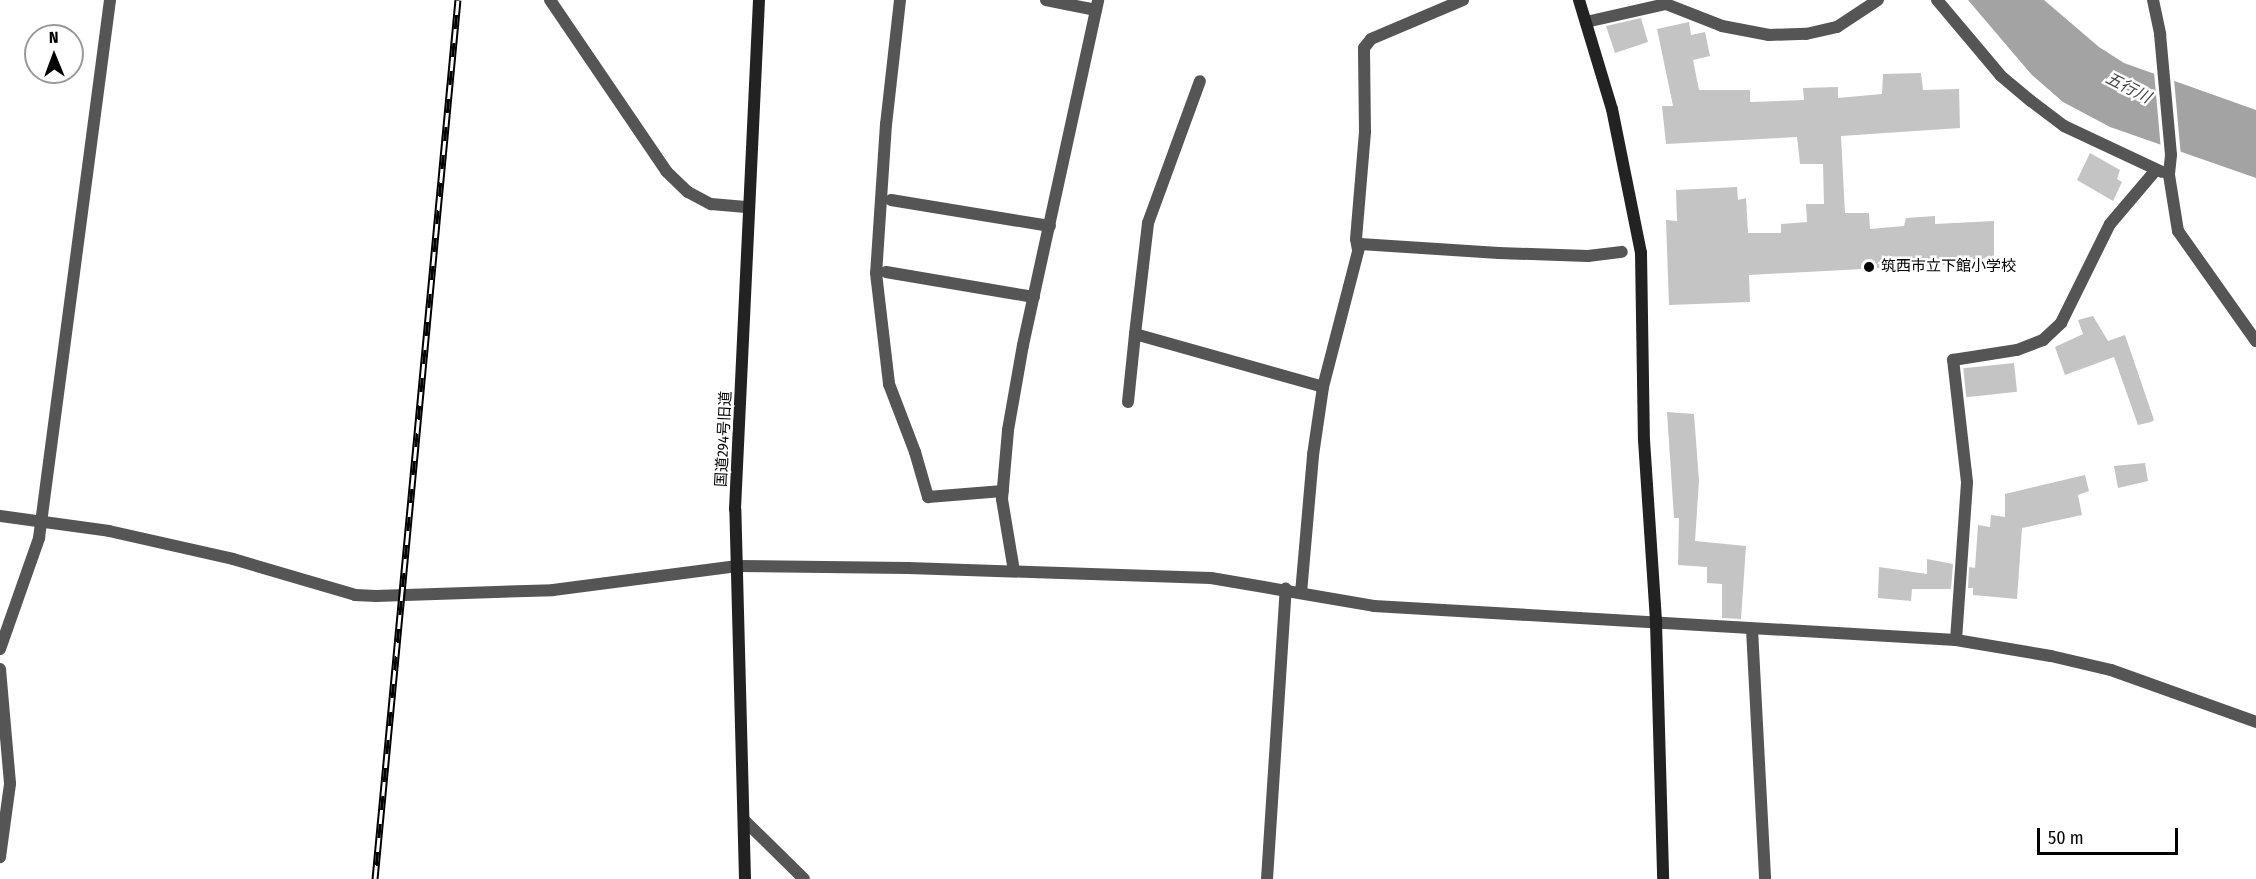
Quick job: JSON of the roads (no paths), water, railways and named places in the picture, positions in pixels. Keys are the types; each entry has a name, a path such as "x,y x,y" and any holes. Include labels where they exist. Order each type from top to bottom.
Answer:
{"street":[{"path":"0,649 39,538 42,522 110,0"},
{"path":"550,0 666,171 688,192 711,204 749,207"},
{"name":"国道294号旧道","path":"745,879 735,509 759,0"},
{"path":"900,0 886,124 876,273 889,384 915,452 928,496 1003,491"},
{"path":"1014,571 1003,491 1008,430 1034,297 1097,5 1046,0"},
{"path":"1358,250 1356,239 1365,132 1364,48 1371,39 1463,0"},
{"path":"1579,0 1612,109 1641,253 1644,440 1656,622 1663,879"},
{"path":"1586,22 1666,3 1722,26 1769,35 1806,34 1838,27 1878,0"},
{"path":"1937,0 2001,76 2064,126 2165,171"},
{"path":"1956,640 1967,482 1953,360 2017,351 2043,340 2061,323 2110,224 2165,171 2171,155 2160,34 2153,0"},
{"path":"1128,402 1148,223 1200,81"},
{"path":"2165,171 2178,231 2256,341"},
{"path":"891,200 1050,226"},
{"path":"1300,593 1312,455 1323,387 1360,244 1588,256 1622,252"},
{"path":"886,272 1034,297"},
{"path":"1134,334 1323,387"},
{"path":"0,516 109,531 233,559 355,595 553,590 737,566 1014,571 1211,578 1286,589 1374,606 1956,640 2050,656 2111,670 2256,722"},
{"path":"1267,879 1286,589"},
{"path":"1752,629 1765,879"},
{"path":"0,669 10,784 0,857"},
{"path":"744,820 804,879"}],"water":[{"name":"五行川","path":"1968,0 2044,0 2099,47 2124,63 2256,110 2256,178 2110,127 2063,102 2031,74"}],"railway":[{"path":"375,879 458,0"}],"place":[{"name":"筑西市立下館小学校","path":"1869,267"}]}
